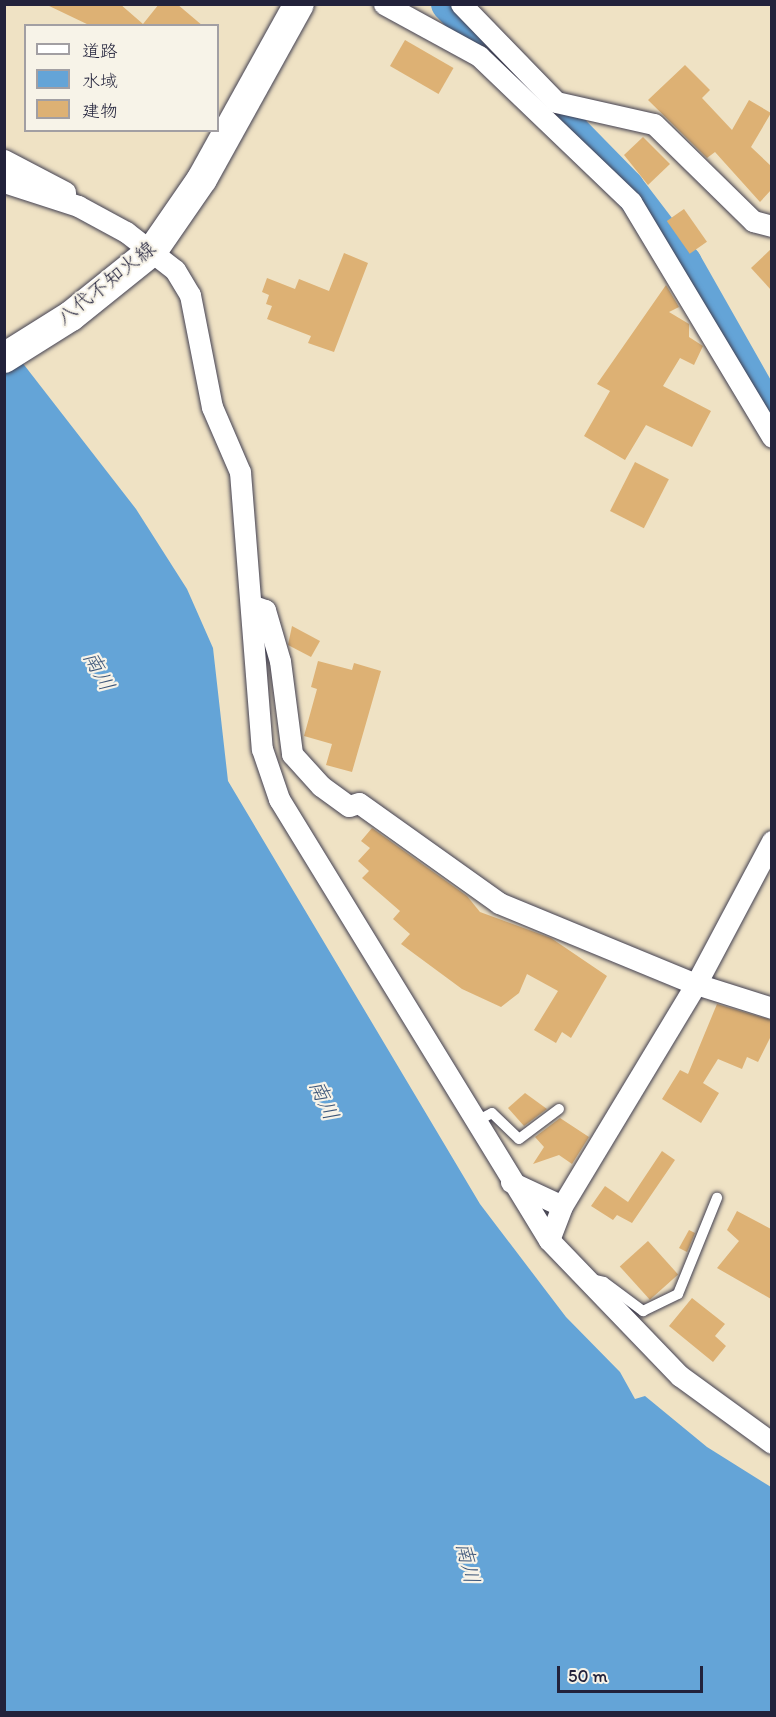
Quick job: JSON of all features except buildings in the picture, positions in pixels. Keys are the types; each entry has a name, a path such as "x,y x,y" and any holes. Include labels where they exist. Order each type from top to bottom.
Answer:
{"main road":[{"name":"八代不知火線","path":"4,358 71,316 142,256 202,179 299,4"}],"street":[{"path":"384,4 479,56 631,202 771,437"},
{"path":"461,4 556,102 654,124 753,221 771,226"},
{"path":"4,160 63,190 78,206 142,256 175,270 200,322 212,406 240,472 266,774 510,1182 549,1240 581,1276 680,1376 771,1443"},
{"path":"4,182 78,206"},
{"path":"251,605 265,610 280,661 292,754 321,786 349,806 359,803 499,903 696,984 771,1008"},
{"path":"549,1240 562,1206 696,984 771,841"},
{"path":"510,1182 562,1206"}],"lane":[{"path":"475,1122 492,1113 519,1139 559,1109"},
{"path":"581,1276 604,1282 643,1311 678,1294 717,1198"}],"water":[{"name":"南川","path":"4,339 136,509 187,589 213,648 228,781 480,1204 566,1317 620,1372 635,1399 645,1396 707,1447 771,1487 771,1712 5,1712"}],"waterway":[{"path":"448,4 627,187 685,263 772,417"}]}
